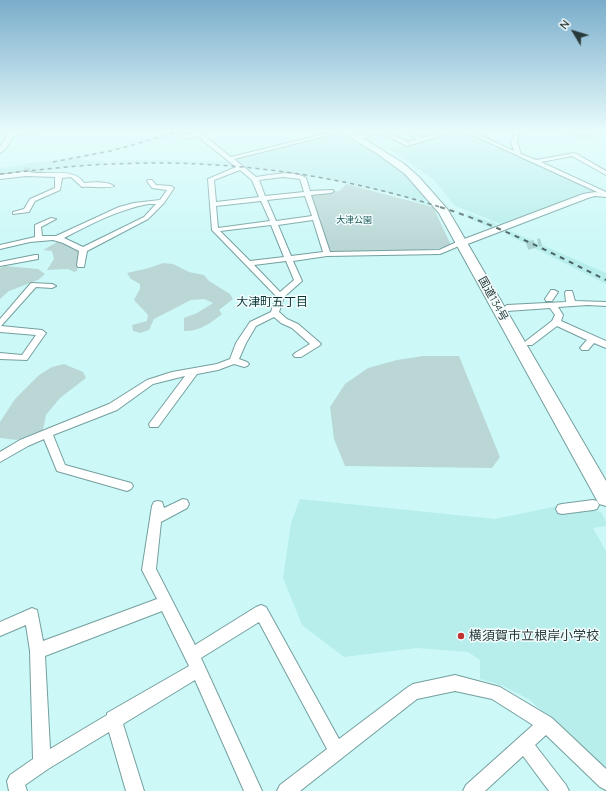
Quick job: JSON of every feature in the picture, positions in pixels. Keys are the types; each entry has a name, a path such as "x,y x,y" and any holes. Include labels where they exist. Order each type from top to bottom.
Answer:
{"highway":[{"name":"国道134号","path":"402,168 415,178 444,212 464,242 529,343 606,476"},
{"name":"国道134号","path":"409,168 421,178 452,212 464,242 606,498"}],"street":[{"path":"239,168 211,179 215,230 280,296"},
{"path":"242,168 255,179 298,281 280,296 275,314"},
{"path":"548,168 606,195"},
{"path":"597,168 606,173"},
{"path":"0,177 26,174 59,176 69,174 80,181 82,185 93,184 110,186"},
{"path":"255,179 280,175 302,177 327,254"},
{"path":"15,213 27,211 32,200 58,189 59,176"},
{"path":"0,247 18,242 39,239 56,239 83,250 146,218 162,202 171,188 154,187 150,181"},
{"path":"213,204 331,191"},
{"path":"248,264 327,254 440,252 586,196 595,194 606,195"},
{"path":"56,239 113,211 149,201 162,202"},
{"path":"215,230 316,218"},
{"path":"39,239 37,226 53,219"},
{"path":"81,265 83,250"},
{"path":"0,264 35,257"},
{"path":"0,324 34,285 52,286"},
{"path":"529,343 556,322 559,315 551,303 554,292"},
{"path":"569,293 570,305"},
{"path":"507,308 551,303 570,305 588,303 606,304"},
{"path":"275,314 296,326 316,344 298,355"},
{"path":"234,361 241,343 253,324 275,314"},
{"path":"556,322 606,345"},
{"path":"0,330 42,333 24,358 0,356"},
{"path":"584,348 592,339"},
{"path":"0,458 24,443 46,433 113,408 150,382 172,374 218,367 234,361 244,364"},
{"path":"154,424 161,417 179,389 194,370"},
{"path":"46,433 61,468 127,486"},
{"path":"155,519 182,504"},
{"path":"562,509 593,505"},
{"path":"158,506 149,570 196,662 253,791"},
{"path":"36,651 165,603"},
{"path":"18,791 16,781 113,719 196,662 261,612 337,751"},
{"path":"0,629 32,615 36,651 42,763"},
{"path":"286,791 413,692 456,683 495,692 546,724 606,781"},
{"path":"113,719 135,791"},
{"path":"472,791 546,724"},
{"path":"524,744 560,791"}],"shaded area":[{"path":"1,168 68,168 0,175"},
{"path":"249,168 397,168 413,182 426,199 428,205 396,195 338,181"},
{"path":"417,168 546,168 594,189 595,191 501,224 455,206 434,180"},
{"path":"468,213 497,224 491,228 466,217"},
{"path":"510,231 606,273 606,284 506,234"},
{"name":"横須賀市立根岸小学校","path":"300,499 495,519 586,500 593,510 601,512 606,521 606,526 593,528 606,551 606,771 530,700 503,686 480,679 480,660 468,652 417,648 344,657 302,625 283,578 291,523"}],"green space":[{"name":"大津公園","path":"346,184 433,207 451,245 437,249 327,253 311,195 339,191"},
{"path":"59,241 80,251 77,271 74,272 68,269 47,270 54,259 52,251 43,250"},
{"path":"163,263 173,264 189,272 204,275 209,281 230,294 233,299 219,310 222,314 209,324 194,330 184,331 184,318 197,313 213,303 204,299 191,300 154,319 149,330 140,333 133,331 132,325 147,321 148,315 134,300 140,289 140,284 131,279 127,273"},
{"path":"5,266 38,269 45,274 38,280 9,291 0,299 0,268"},
{"path":"423,356 459,356 500,457 492,468 345,466 334,439 330,407 345,384 368,368 397,360"},
{"path":"64,364 83,372 86,378 60,398 46,415 43,430 17,440 0,438 0,422 15,399 39,375 52,367"}],"tunnel":[{"path":"26,173 27,168"},
{"path":"527,246 541,242"}],"railway":[{"path":"0,174 62,168"},
{"path":"249,168 281,171 363,186 443,208"},
{"path":"440,207 504,231 606,280"}],"place":[{"name":"横須賀市立根岸小学校","path":"461,636"}],"district":[{"name":"大津町五丁目","path":"272,302"}]}
